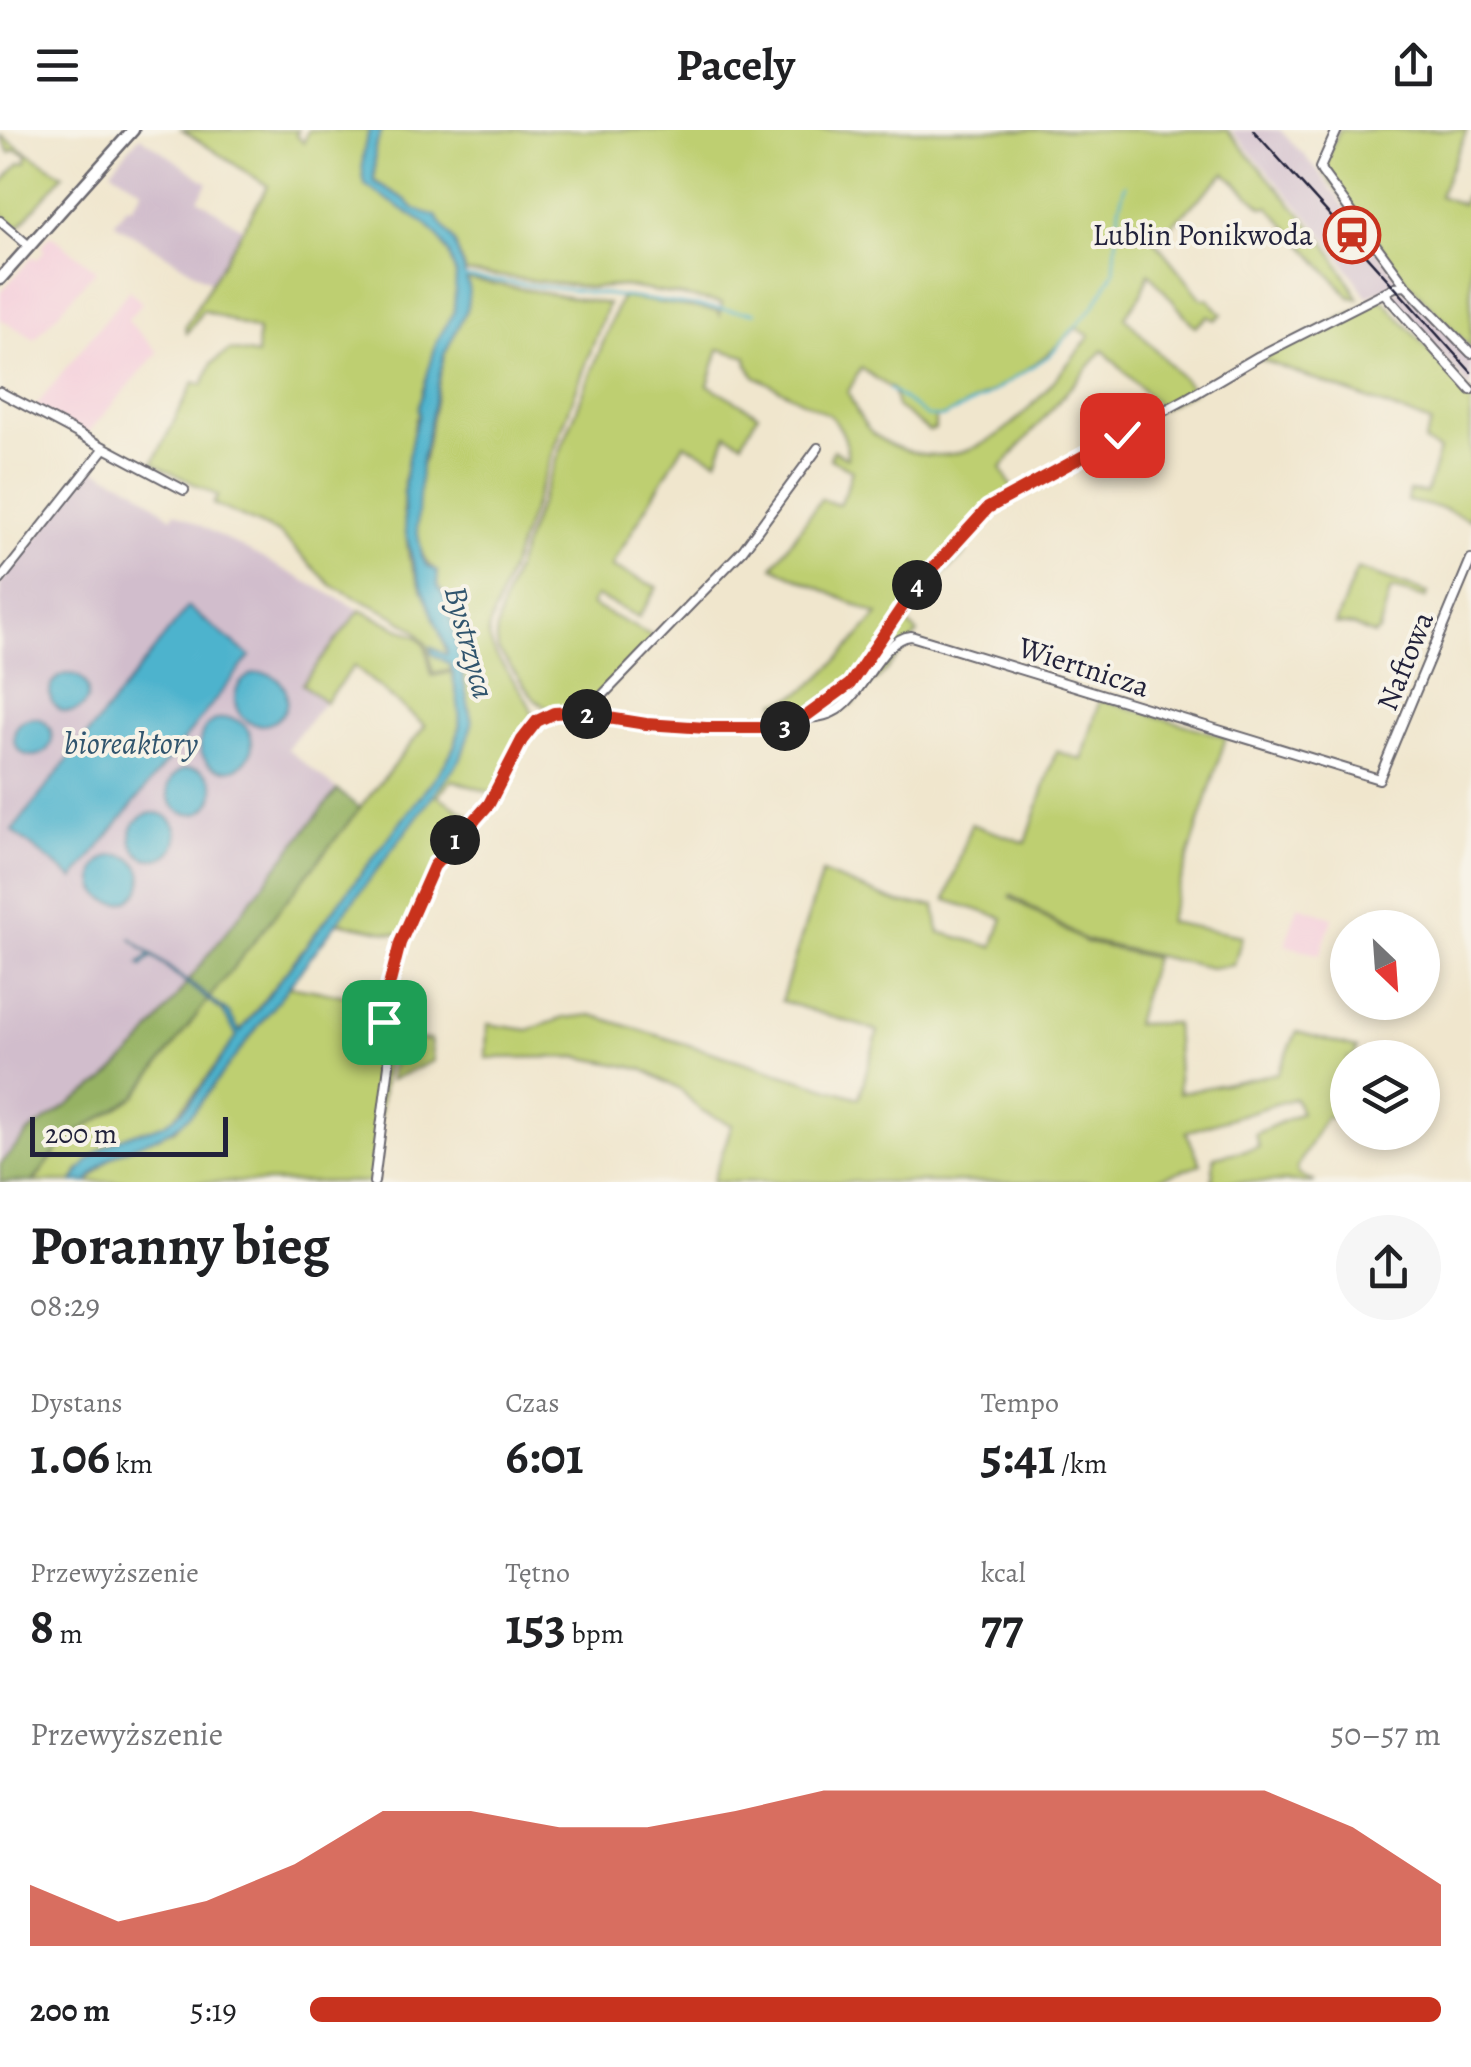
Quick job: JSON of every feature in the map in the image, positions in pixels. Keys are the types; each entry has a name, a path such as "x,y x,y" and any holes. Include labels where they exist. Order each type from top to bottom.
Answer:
{"main road":[{"path":"0,279 133,130"}],"street":[{"path":"1337,130 1320,168 1406,286 1471,353"},
{"path":"0,221 29,246"},
{"path":"374,1182 389,1065 386,1003 400,943 444,852 498,791 534,724 554,713 659,726 724,729 776,728 806,717 850,684 915,588 994,504 1260,356 1384,293 1406,286"},
{"path":"1384,293 1471,390"},
{"path":"0,392 184,490"},
{"path":"0,580 104,448"},
{"path":"592,715 594,704 742,550 818,448"},
{"name":"Naftowa","path":"1379,779 1471,559"},
{"name":"Wiertnicza","path":"806,717 835,712 892,644 911,636 1379,779"}],"shaded area":[{"path":"1231,130 1280,130 1314,166 1401,282 1367,297 1329,241"},
{"path":"140,136 208,183 198,199 243,229 211,282 114,223 143,190 111,170"},
{"path":"51,235 96,270 35,339 0,319 0,293 32,257 38,259"},
{"path":"129,290 142,303 127,320 158,352 87,434 35,407"},
{"path":"1404,290 1471,356 1471,390 1391,295"},
{"path":"93,468 136,489 171,517 175,512 360,610 408,631 353,666 287,749 360,808 208,1000 64,1141 33,1182 0,1182 0,584"},
{"path":"1298,906 1330,916 1320,955 1285,945"}],"green space":[{"path":"182,130 298,130 296,135 304,143 308,130 370,130 363,157 365,185 425,223 449,254 456,275 454,312 437,341 418,408 404,480 403,509 409,558 430,601 452,670 433,674 427,645 414,629 331,585 279,533 213,504 218,496 153,463 194,382 203,385 212,363 230,350 257,355 258,331 203,310 187,333 185,327 268,186"},
{"path":"382,130 1227,130 1326,243 1359,299 1350,297 1269,207 1262,207 1225,173 1155,241 1202,299 1208,299 1222,314 1215,320 1208,316 1195,327 1149,273 1141,294 1125,317 1194,391 1161,409 1103,350 1001,468 1013,489 1001,496 962,542 966,553 928,589 922,588 901,618 918,633 879,678 865,686 853,704 846,707 839,699 858,679 855,675 808,710 776,725 776,702 803,691 817,680 878,615 773,567 821,499 838,505 844,495 852,470 830,459 833,450 847,458 845,440 829,415 755,376 747,357 719,349 708,385 758,414 742,442 727,434 717,460 684,444 611,567 657,587 639,617 596,596 591,605 656,638 587,708 547,708 535,700 498,650 496,634 530,528 621,297 718,311 720,315 722,303 624,286 592,288 465,272 454,241 436,216 414,209 374,181 375,147","holes":["1076,328 1090,336 1015,422 968,450 941,455 912,452 888,443 864,424 848,392 861,368 893,390 897,407 929,431 935,429 935,417 943,417 997,389 1046,355"]},
{"path":"1339,130 1467,130 1439,196 1462,204 1471,184 1471,349 1405,279 1324,172"},
{"path":"0,135 63,175 18,228 0,213 0,185 19,163 26,162 27,154 14,149 10,153"},
{"path":"467,279 608,304 488,630 495,653 533,715 494,794 452,780 438,796 473,818 437,865 402,935 337,922 461,758 472,723 447,597 438,586 437,571 421,551 417,522 421,464 444,355 467,309"},
{"path":"1383,300 1471,397 1471,520 1445,509 1407,501 1409,491 1426,493 1439,450 1424,442 1431,423 1260,359"},
{"path":"1357,569 1428,593 1426,598 1391,589 1379,631 1374,635 1354,626 1335,624"},
{"path":"360,610 416,636 425,645 432,676 452,672 460,711 458,733 442,769 239,1032 229,1013 209,998 425,726 354,666 325,702 302,684"},
{"path":"1100,699 1226,737 1168,922 1242,936 1234,965 1211,968 1085,940 1010,897 1085,942 1154,958 1135,1024 1175,1023 1179,1093 1278,1073 1297,1032 1330,1041 1330,1118 1325,1117 1297,1168 1298,1174 1315,1182 1212,1182 1214,1157 1259,1147 1255,1134 1301,1113 1295,1098 1186,1132 1201,1164 1148,1182 712,1182 732,1125 700,1110 682,1091 642,1069 579,1057 486,1058 487,1024 528,1030 564,1018 592,1015 859,1098 878,1031 781,1001 822,873 899,903 935,906 939,932 993,947 1003,918 946,900 971,824 1026,843 1056,751 1082,760"},
{"path":"337,790 360,808 209,998 188,981"},
{"path":"187,983 208,1000 136,1096 64,1141 33,1182 0,1182 0,1165 29,1132 105,1080 142,1043"},
{"path":"289,986 386,1003 388,1046 371,1182 88,1182 113,1154 174,1130 199,1104"},
{"path":"208,1000 226,1015 237,1036 171,1120 158,1128 137,1132 79,1170 73,1182 34,1182 64,1141 136,1096"},
{"path":"389,1038 430,1040 433,1061 390,1080 393,1058"}],"water":[{"path":"370,130 382,130 375,147 374,181 414,209 436,216 454,241 469,287 467,309 444,355 421,465 417,528 422,556 426,565 437,571 438,586 449,605 472,724 461,758 451,772 194,1111 166,1132 112,1157 88,1182 73,1182 106,1147 160,1126 179,1113 198,1093 237,1036 223,1012 152,956 142,966 139,964 150,954 130,938 229,1013 240,1032 442,768 456,742 460,720 452,670 450,664 432,654 431,647 446,655 447,651 411,555 404,509 418,408 437,341 454,312 456,275 437,235 365,185 363,157"},
{"name":"bioreaktory","path":"188,607 250,656 74,879 12,831"},
{"path":"261,673 279,681 287,699 279,717 261,725 243,717 235,699 243,681"},
{"path":"69,674 82,680 88,693 82,706 69,712 56,706 50,693 56,680"},
{"path":"33,718 46,724 52,737 46,750 33,756 20,750 14,737 20,724"},
{"path":"226,718 244,726 252,744 244,762 226,770 208,762 200,744 208,726"},
{"path":"191,768 207,775 214,791 207,807 191,814 175,807 168,791 175,775"},
{"path":"154,813 171,819 177,836 171,853 154,859 137,853 131,836 137,819"},
{"path":"118,855 135,862 142,879 135,896 118,903 101,896 94,879 101,862"}],"waterway":[{"path":"889,389 927,416 943,417 985,397 1049,356 1094,306 1114,272 1119,207 1125,185"},
{"path":"464,277 755,313"}],"railway":[{"path":"1253,130 1471,372"}],"place":[{"name":"Lublin Ponikwoda","path":"1352,235"}],"route":[{"path":"384,1022 400,943 434,866 489,804 522,740 537,721 554,713 571,712 672,727 776,728 798,722 850,684 915,588 988,508 1122,435"}],"water label":[{"name":"Bystrzyca","path":"470,642"}]}
